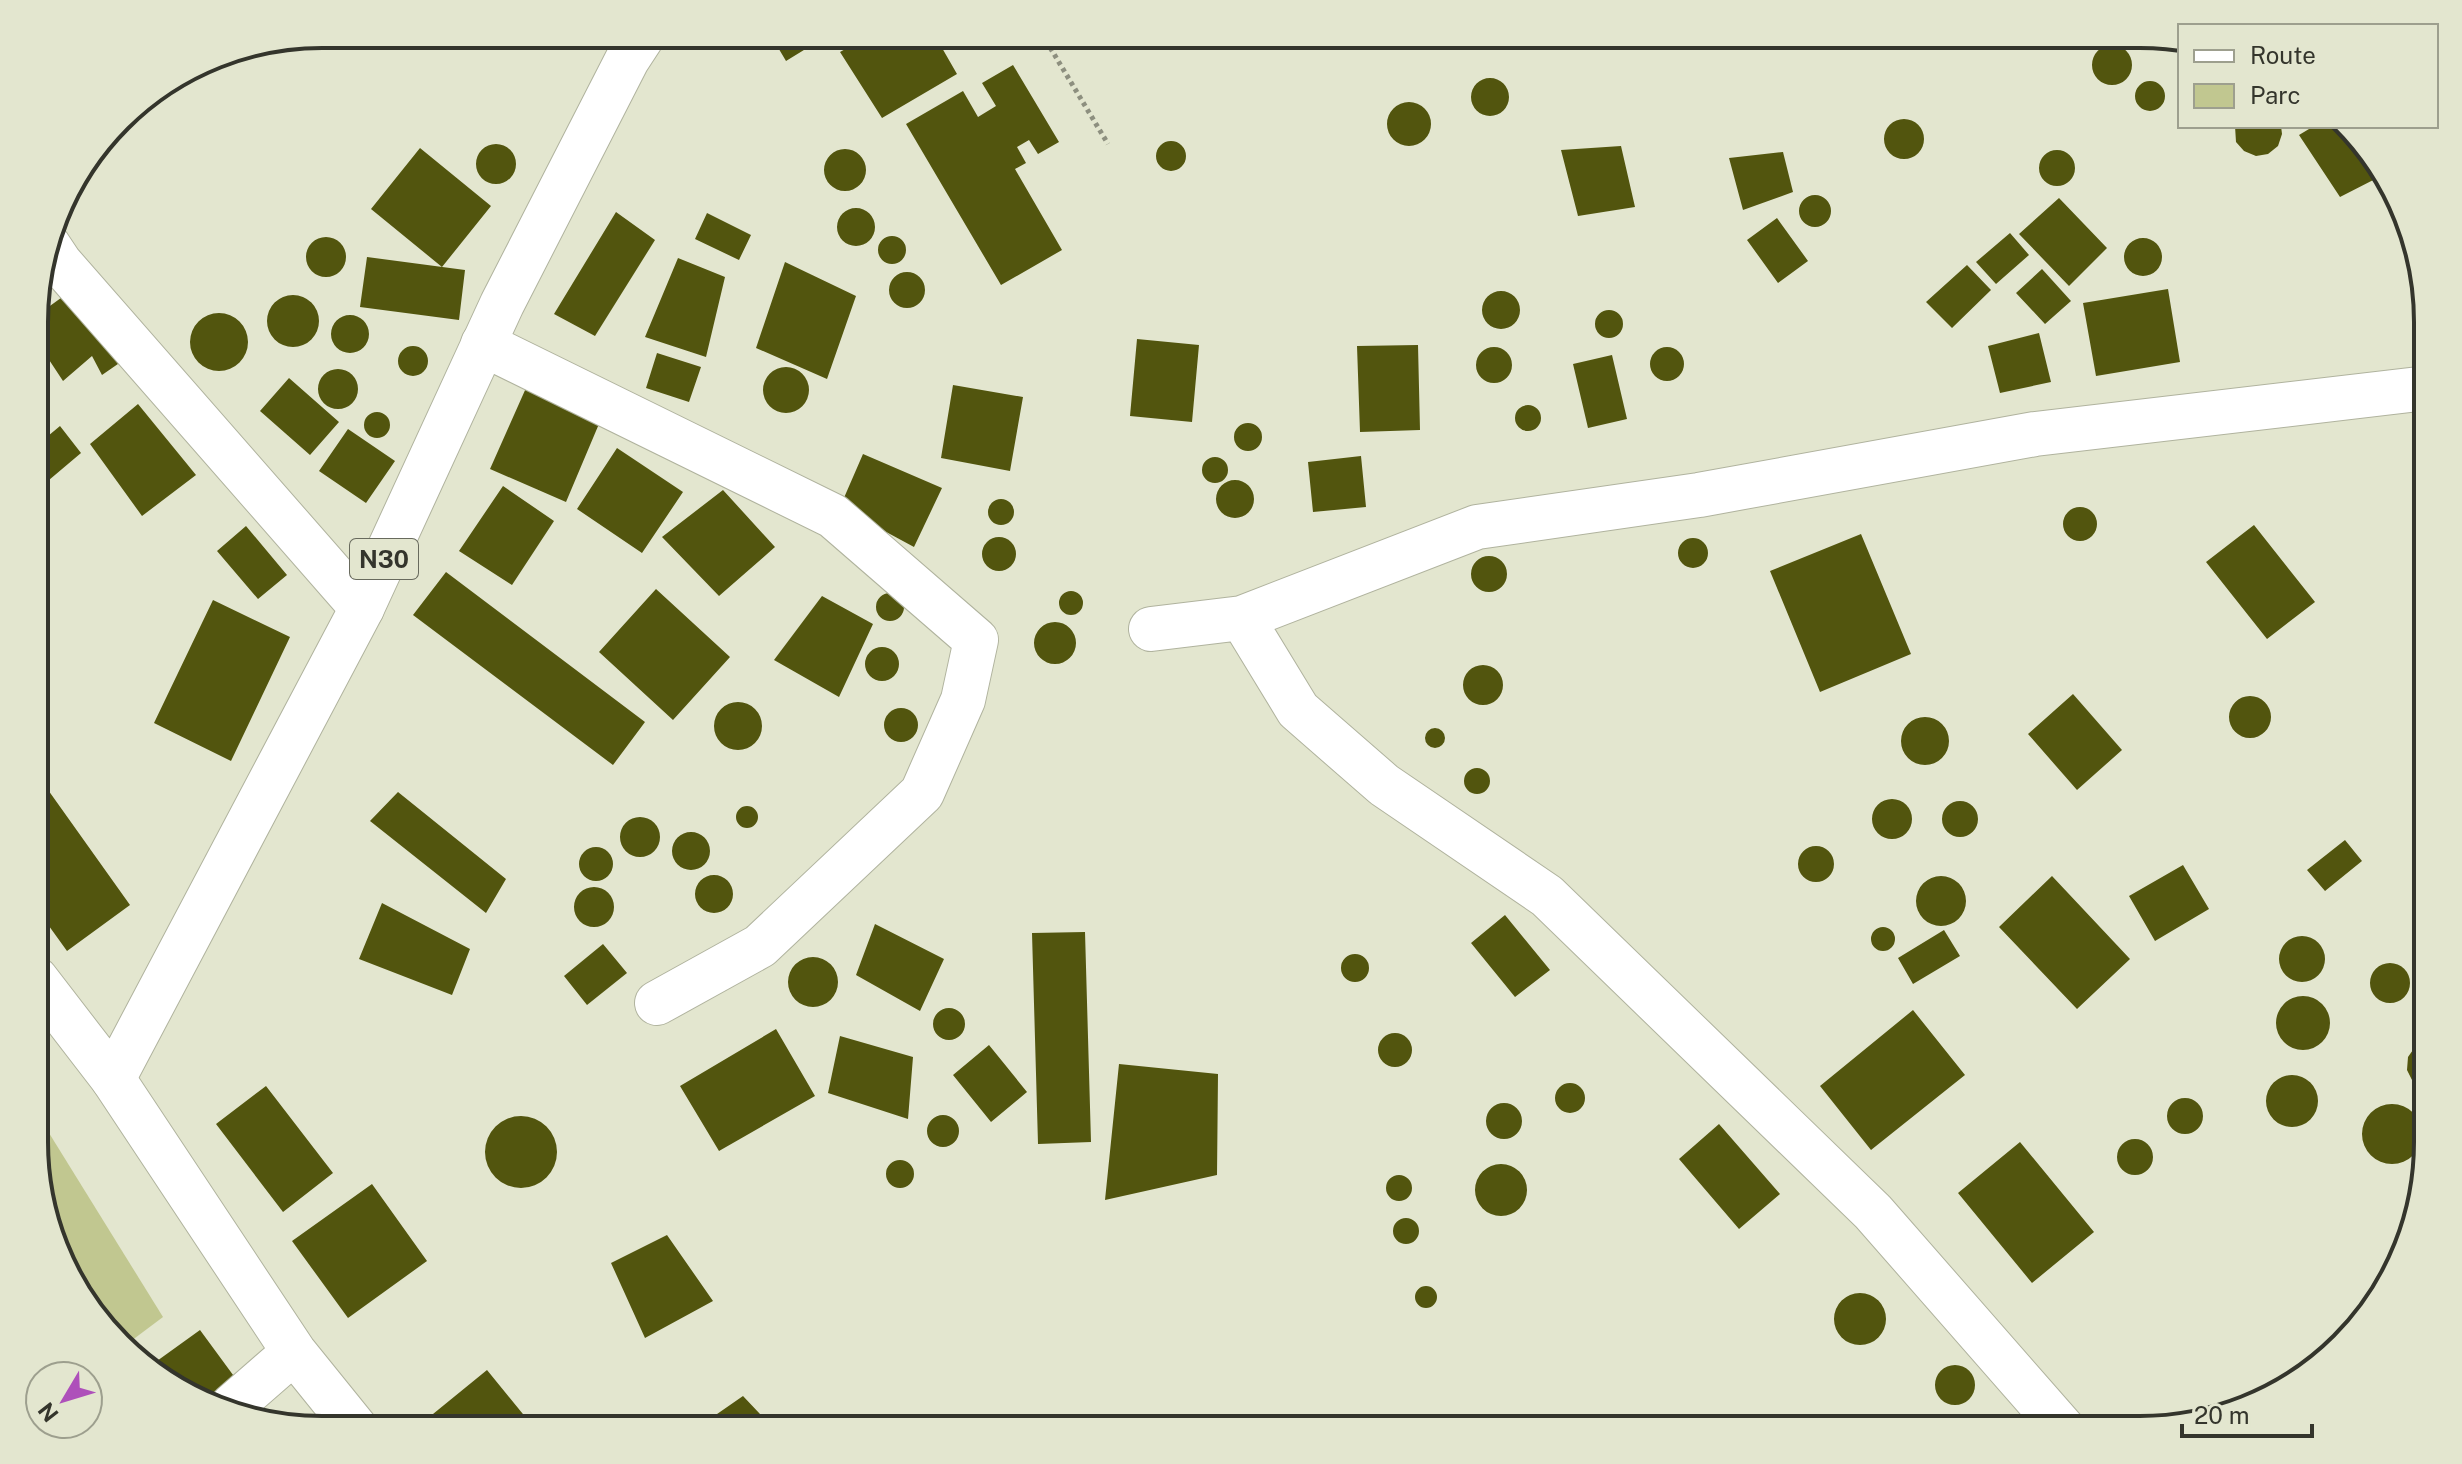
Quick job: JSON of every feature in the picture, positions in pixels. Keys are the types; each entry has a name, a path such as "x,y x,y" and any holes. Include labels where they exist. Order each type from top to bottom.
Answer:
{"street":[{"name":"N30","path":"113,1079 362,608 483,344 634,49"},
{"path":"56,257 362,608"},
{"path":"483,344 833,516 976,640 963,700 922,793 760,946 657,1003"},
{"path":"1151,629 1242,618 1477,527 1699,495 2035,434 2413,390"},
{"path":"1242,618 1298,710 1384,785 1547,896 1873,1212 2051,1415"},
{"path":"48,995 113,1079 294,1352 346,1416"},
{"path":"237,1402 294,1352"}],"path":[{"path":"1051,49 1108,144"}],"green space":[{"path":"48,1131 163,1317 133,1340 94,1294 69,1247 57,1213 50,1178"}],"building":[{"path":"2102,48 2122,48 2130,57 2130,73 2120,83 2104,83 2094,73 2094,57"},
{"path":"779,49 806,49 786,61"},
{"path":"846,49 942,49 957,74 882,118 840,52"},
{"path":"1013,65 1059,142 1038,154 1029,140 1017,147 1026,163 1015,169 1062,250 1001,285 906,124 963,91 978,117 996,106 982,83"},
{"path":"1490,78 1503,84 1509,97 1503,110 1490,116 1477,110 1471,97 1477,84"},
{"path":"2150,81 2161,85 2165,96 2161,107 2150,111 2139,107 2135,96 2139,85"},
{"path":"1409,102 1424,109 1431,124 1424,139 1409,146 1394,139 1387,124 1394,109"},
{"path":"1904,119 1918,125 1924,139 1918,153 1904,159 1890,153 1884,139 1890,125"},
{"path":"2235,128 2281,128 2278,146 2268,154 2256,156 2244,151 2236,142"},
{"path":"2311,128 2334,128 2374,180 2340,197 2299,135"},
{"path":"1171,141 1177,142 1185,150 1185,162 1177,170 1171,171 1165,170 1157,162 1156,156 1157,150 1165,142"},
{"path":"496,144 510,150 516,164 510,178 496,184 482,178 476,164 482,150"},
{"path":"1621,146 1635,207 1578,216 1561,150"},
{"path":"420,148 491,206 442,267 371,209"},
{"path":"845,149 860,155 866,170 860,185 845,191 830,185 824,170 830,155"},
{"path":"2057,150 2070,155 2075,168 2070,181 2057,186 2044,181 2039,168 2044,155"},
{"path":"1783,152 1793,192 1743,210 1729,158"},
{"path":"1815,195 1826,200 1831,211 1826,222 1815,227 1804,222 1799,211 1804,200"},
{"path":"2059,198 2107,248 2069,286 2019,234"},
{"path":"856,208 870,213 875,227 870,241 856,246 842,241 837,227 842,213"},
{"path":"616,212 655,240 595,336 554,314"},
{"path":"707,213 751,235 739,260 695,239"},
{"path":"1777,218 1808,261 1778,283 1747,240"},
{"path":"2010,233 2029,255 1996,284 1976,262"},
{"path":"892,236 902,240 906,250 902,260 892,264 882,260 878,250 882,240"},
{"path":"326,237 340,243 346,257 340,271 326,277 312,271 306,257 312,243"},
{"path":"2143,238 2157,243 2162,257 2157,271 2143,276 2129,271 2124,257 2129,243"},
{"path":"367,257 465,270 459,320 360,307"},
{"path":"678,258 725,277 706,357 645,337"},
{"path":"785,262 856,296 827,379 756,348"},
{"path":"1967,265 1991,290 1952,328 1926,302"},
{"path":"2042,269 2071,301 2045,324 2016,293"},
{"path":"907,272 920,277 925,290 920,303 907,308 894,303 889,290 894,277"},
{"path":"2168,289 2180,362 2096,376 2083,303"},
{"path":"72,290 128,357 102,375 92,356 63,381 48,358 49,307"},
{"path":"1501,291 1515,296 1520,310 1515,324 1501,329 1487,324 1482,310 1487,296"},
{"path":"293,295 311,303 319,321 311,339 293,347 275,339 267,321 275,303"},
{"path":"1609,310 1619,314 1623,324 1619,334 1609,338 1599,334 1595,324 1599,314"},
{"path":"219,313 240,321 248,342 240,363 219,371 198,363 190,342 198,321"},
{"path":"350,315 364,320 369,334 364,348 350,353 336,348 331,334 336,320"},
{"path":"2039,333 2051,382 2000,393 1988,346"},
{"path":"1137,339 1199,345 1192,422 1130,416"},
{"path":"1418,345 1420,430 1360,432 1357,346"},
{"path":"413,346 424,350 428,361 424,372 413,376 402,372 398,361 402,350"},
{"path":"1494,347 1507,352 1512,365 1507,378 1494,383 1481,378 1476,365 1481,352"},
{"path":"1667,347 1679,352 1684,364 1679,376 1667,381 1655,376 1650,364 1655,352"},
{"path":"657,353 701,367 689,402 646,388"},
{"path":"1612,355 1627,419 1588,428 1573,364"},
{"path":"786,367 802,374 809,390 802,406 786,413 770,406 763,390 770,374"},
{"path":"338,369 352,375 358,389 352,403 338,409 324,403 318,389 324,375"},
{"path":"289,378 339,422 310,455 260,411"},
{"path":"530,379 604,412 566,502 490,469"},
{"path":"953,385 1023,397 1010,471 941,458"},
{"path":"138,404 196,475 142,516 90,444"},
{"path":"1528,405 1537,409 1541,418 1537,427 1528,431 1519,427 1515,418 1519,409"},
{"path":"377,412 386,416 390,425 386,434 377,438 368,434 364,425 368,416"},
{"path":"1248,423 1258,427 1262,437 1258,447 1248,451 1238,447 1234,437 1238,427"},
{"path":"60,426 81,453 48,481 48,436"},
{"path":"348,429 395,461 366,503 319,471"},
{"path":"617,448 683,492 642,553 577,509"},
{"path":"863,454 942,488 914,547 840,507"},
{"path":"1361,456 1366,507 1313,512 1308,462"},
{"path":"1215,457 1224,461 1228,470 1224,479 1215,483 1206,479 1202,470 1206,461"},
{"path":"1235,480 1248,486 1254,499 1248,512 1235,518 1222,512 1216,499 1222,486"},
{"path":"503,486 554,521 512,585 459,551"},
{"path":"723,490 775,547 719,596 662,537"},
{"path":"1001,499 1011,502 1014,512 1011,522 1001,525 991,522 988,512 991,502"},
{"path":"2080,507 2092,512 2097,524 2092,536 2080,541 2068,536 2063,524 2068,512"},
{"path":"2254,525 2315,602 2267,639 2206,562"},
{"path":"246,526 287,575 258,599 217,551"},
{"path":"1861,534 1911,654 1820,692 1770,571"},
{"path":"999,537 1011,542 1016,554 1011,566 999,571 987,566 982,554 987,542"},
{"path":"1693,538 1699,539 1707,547 1707,559 1699,567 1693,568 1687,567 1679,559 1678,553 1679,547 1687,539"},
{"path":"1489,556 1502,561 1507,574 1502,587 1489,592 1476,587 1471,574 1476,561"},
{"path":"446,572 645,722 613,765 413,615"},
{"path":"656,589 730,657 673,720 599,652"},
{"path":"1071,591 1079,595 1083,603 1079,611 1071,615 1063,611 1059,603 1063,595"},
{"path":"890,593 900,597 904,607 900,617 890,621 880,617 876,607 880,597"},
{"path":"822,596 873,624 839,697 774,660"},
{"path":"213,600 290,637 231,761 154,723"},
{"path":"1055,622 1070,628 1076,643 1070,658 1055,664 1040,658 1034,643 1040,628"},
{"path":"882,647 894,652 899,664 894,676 882,681 870,676 865,664 870,652"},
{"path":"1483,665 1497,671 1503,685 1497,699 1483,705 1469,699 1463,685 1469,671"},
{"path":"2073,694 2122,750 2077,790 2028,734"},
{"path":"2250,696 2265,702 2271,717 2265,732 2250,738 2235,732 2229,717 2235,702"},
{"path":"738,702 755,709 762,726 755,743 738,750 721,743 714,726 721,709"},
{"path":"901,708 913,713 918,725 913,737 901,742 889,737 884,725 889,713"},
{"path":"1925,717 1942,724 1949,741 1942,758 1925,765 1908,758 1901,741 1908,724"},
{"path":"1435,728 1442,731 1445,738 1442,745 1435,748 1428,745 1425,738 1428,731"},
{"path":"1477,768 1486,772 1490,781 1486,790 1477,794 1468,790 1464,781 1468,772"},
{"path":"48,790 130,905 67,951 48,925"},
{"path":"398,792 506,879 486,913 370,821"},
{"path":"1892,799 1906,805 1912,819 1906,833 1892,839 1878,833 1872,819 1878,805"},
{"path":"1960,801 1973,806 1978,819 1973,832 1960,837 1947,832 1942,819 1947,806"},
{"path":"743,806 751,806 758,817 751,828 743,828 736,821 736,813"},
{"path":"640,817 654,823 660,837 654,851 640,857 626,851 620,837 626,823"},
{"path":"691,832 704,838 710,851 704,864 691,870 678,864 672,851 678,838"},
{"path":"2345,840 2362,861 2325,891 2307,870"},
{"path":"1816,846 1828,852 1834,864 1828,876 1816,882 1804,876 1798,864 1804,852"},
{"path":"596,847 608,852 613,864 608,876 596,881 584,876 579,864 584,852"},
{"path":"2183,865 2209,909 2155,941 2129,896"},
{"path":"714,875 727,881 733,894 727,907 714,913 701,907 695,894 701,881"},
{"path":"1941,876 1959,883 1966,901 1959,919 1941,926 1923,919 1916,901 1923,883"},
{"path":"2052,876 2130,959 2077,1009 1999,927"},
{"path":"594,887 608,893 614,907 608,921 594,927 580,921 574,907 580,893"},
{"path":"382,903 470,949 452,995 359,959"},
{"path":"1505,915 1550,970 1515,997 1471,943"},
{"path":"875,924 944,959 920,1011 856,975"},
{"path":"1883,927 1892,930 1895,939 1892,948 1883,951 1874,948 1871,939 1874,930"},
{"path":"1944,930 1960,956 1913,984 1898,958"},
{"path":"1085,932 1091,1142 1038,1144 1032,933"},
{"path":"2302,936 2318,943 2325,959 2318,975 2302,982 2286,975 2279,959 2286,943"},
{"path":"603,944 627,973 587,1005 564,976"},
{"path":"1355,954 1365,958 1369,968 1365,978 1355,982 1345,978 1341,968 1345,958"},
{"path":"813,957 830,965 838,982 830,999 813,1007 796,999 788,982 796,965"},
{"path":"2390,963 2404,969 2410,983 2404,997 2390,1003 2376,997 2370,983 2376,969"},
{"path":"2303,996 2322,1004 2330,1023 2322,1042 2303,1050 2284,1042 2276,1023 2284,1004"},
{"path":"949,1008 961,1012 965,1024 961,1036 949,1040 937,1036 933,1024 937,1012"},
{"path":"1913,1010 1965,1075 1871,1150 1820,1086"},
{"path":"776,1029 815,1096 719,1151 680,1086"},
{"path":"1395,1033 1407,1038 1412,1050 1407,1062 1395,1067 1383,1062 1378,1050 1383,1038"},
{"path":"840,1036 913,1057 908,1119 828,1093"},
{"path":"989,1045 1027,1092 991,1122 953,1075"},
{"path":"2413,1050 2413,1081 2407,1070 2408,1057"},
{"path":"1119,1064 1218,1074 1217,1175 1105,1200"},
{"path":"2292,1075 2310,1083 2318,1101 2310,1119 2292,1127 2274,1119 2266,1101 2274,1083"},
{"path":"1570,1083 1581,1087 1585,1098 1581,1109 1570,1113 1559,1109 1555,1098 1559,1087"},
{"path":"266,1086 333,1173 283,1212 216,1124"},
{"path":"2185,1098 2197,1104 2203,1116 2197,1128 2185,1134 2173,1128 2167,1116 2173,1104"},
{"path":"1504,1103 1517,1108 1522,1121 1517,1134 1504,1139 1491,1134 1486,1121 1491,1108"},
{"path":"2381,1106 2403,1106 2413,1113 2413,1155 2403,1162 2381,1162 2364,1145 2364,1123"},
{"path":"943,1115 955,1119 959,1131 955,1143 943,1147 931,1143 927,1131 931,1119"},
{"path":"528,1116 547,1126 555,1138 555,1166 547,1178 535,1186 514,1188 495,1178 487,1166 485,1145 495,1126 507,1118"},
{"path":"1719,1124 1780,1194 1739,1229 1679,1159"},
{"path":"2135,1139 2147,1145 2153,1157 2147,1169 2135,1175 2123,1169 2117,1157 2123,1145"},
{"path":"2020,1142 2094,1232 2032,1283 1958,1193"},
{"path":"900,1160 910,1164 914,1174 910,1184 900,1188 890,1184 886,1174 890,1164"},
{"path":"1501,1164 1519,1172 1527,1190 1519,1208 1501,1216 1483,1208 1475,1190 1483,1172"},
{"path":"1399,1175 1408,1179 1412,1188 1408,1197 1399,1201 1390,1197 1386,1188 1390,1179"},
{"path":"372,1184 427,1261 348,1318 292,1241"},
{"path":"1406,1218 1415,1222 1419,1231 1415,1240 1406,1244 1397,1240 1393,1231 1397,1222"},
{"path":"667,1235 713,1301 645,1338 611,1263"},
{"path":"1426,1286 1434,1289 1437,1297 1434,1305 1426,1308 1418,1305 1415,1297 1418,1289"},
{"path":"1860,1293 1879,1300 1886,1319 1879,1338 1860,1345 1841,1338 1834,1319 1841,1300"},
{"path":"200,1330 236,1379 215,1394 158,1361"},
{"path":"1955,1365 1969,1371 1975,1385 1969,1399 1955,1405 1941,1399 1935,1385 1941,1371"},
{"path":"487,1370 524,1416 435,1416 433,1414"},
{"path":"743,1396 762,1416 714,1416"}]}
